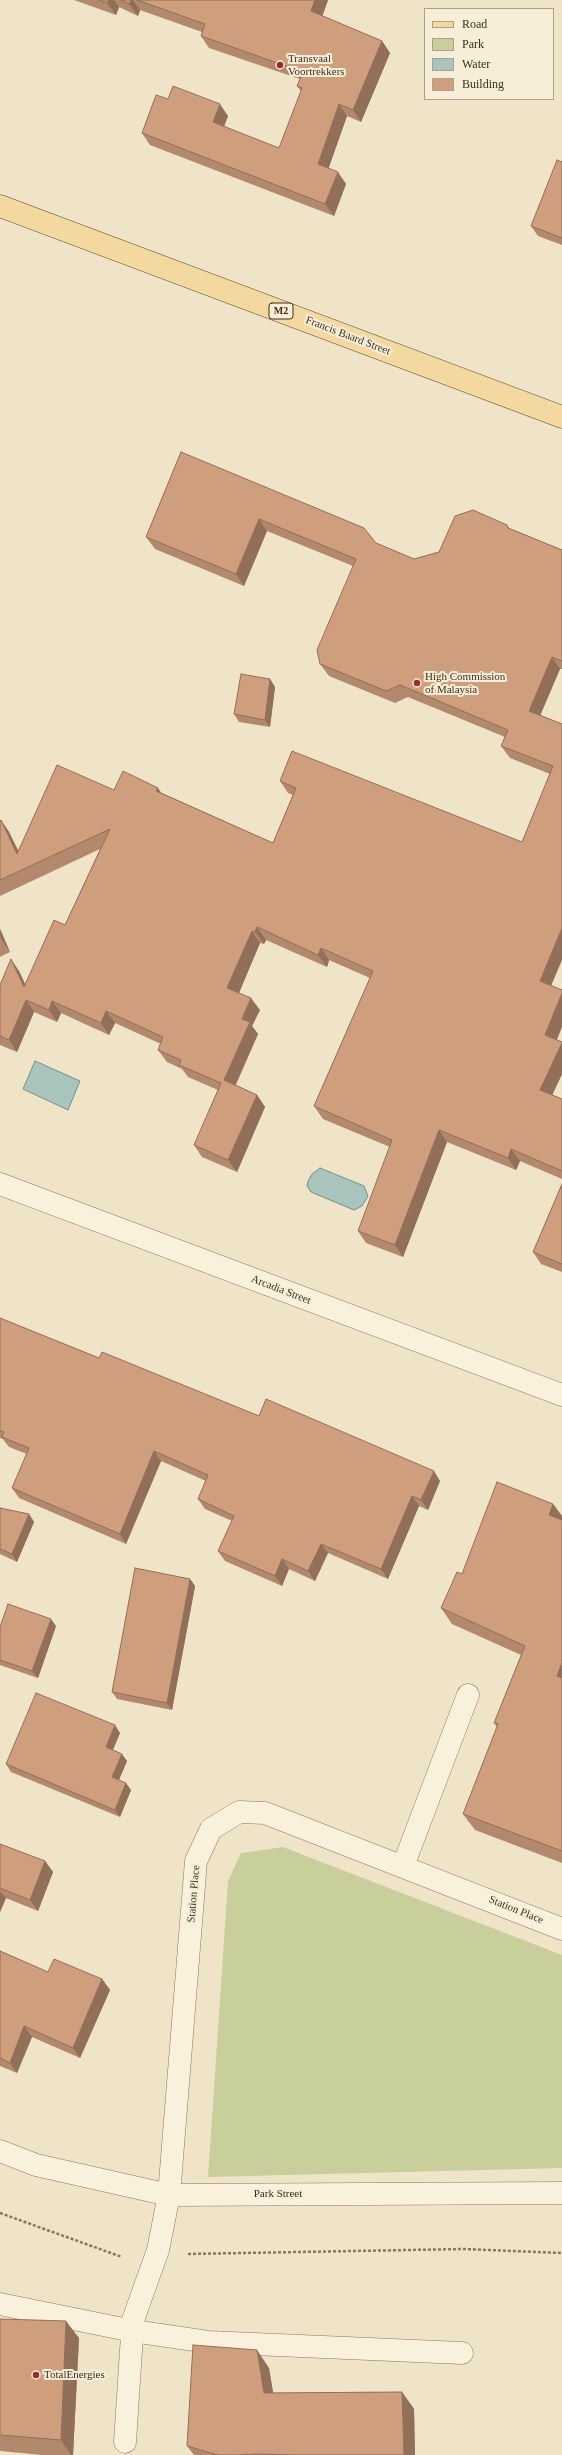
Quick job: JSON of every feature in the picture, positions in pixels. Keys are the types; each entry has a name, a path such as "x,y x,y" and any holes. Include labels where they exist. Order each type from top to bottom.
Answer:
{"main road":[{"name":"Francis Baard Street","path":"0,206 562,417"}],"street":[{"name":"Arcadia Street","path":"0,1184 562,1395"},
{"path":"403,1866 468,1695"},
{"name":"Station Place","path":"125,2442 134,2320 155,2257 169,2195 196,1861 211,1828 239,1812 265,1813 562,1929"},
{"name":"Park Street","path":"0,2151 36,2165 169,2195 562,2193"},
{"path":"0,2304 133,2331 208,2342 462,2352"}],"path":[{"path":"0,2213 123,2258 188,2254 464,2250 562,2253"}],"green space":[{"path":"283,1847 562,1955 562,2168 208,2177 228,1881 241,1853"}],"water":[{"path":"35,1061 80,1081 68,1110 23,1089"},
{"path":"320,1168 364,1186 368,1196 362,1206 354,1210 311,1192 307,1186 308,1181 312,1174"}],"building":[{"path":"99,0 109,0 107,3"},
{"path":"121,0 131,0 129,4"},
{"path":"137,0 315,0 311,11 382,41 353,110 339,104 318,164 338,172 325,204 142,133 156,95 168,99 173,86 220,104 213,122 279,148 302,88 297,86 303,72 201,36 205,24"},
{"path":"557,160 562,162 562,238 531,226"},
{"path":"181,452 364,528 376,543 414,559 439,552 455,516 473,510 507,525 508,528 562,550 562,661 552,657 529,711 562,724 562,928 540,981 562,990 545,1035 562,1043 540,1090 562,1099 562,1171 511,1149 508,1158 439,1130 395,1245 358,1231 392,1140 314,1106 373,971 321,948 318,955 257,927 255,932 252,931 227,988 251,998 242,1019 250,1022 224,1080 257,1095 228,1160 194,1145 221,1083 179,1065 181,1060 158,1050 163,1037 106,1011 101,1023 52,1001 49,1010 26,1000 9,1040 0,1036 0,985 11,959 24,987 54,920 65,925 110,829 0,880 0,821 1,820 17,854 57,765 114,790 123,771 158,788 156,791 273,843 296,788 280,781 292,751 522,842 553,766 501,746 508,730 400,685 386,691 320,664 317,650 356,559 259,519 236,574 146,537"},
{"path":"241,674 270,679 265,720 234,714"},
{"path":"562,1184 562,1264 533,1252"},
{"path":"0,1318 99,1358 102,1352 259,1416 266,1399 434,1471 421,1500 412,1496 381,1569 321,1544 308,1571 282,1559 275,1576 218,1551 234,1516 198,1499 208,1475 154,1451 120,1534 12,1488 29,1448 2,1437 4,1432 0,1431"},
{"path":"497,1482 553,1504 549,1515 562,1520 562,1663 557,1676 562,1678 562,1851 463,1814 498,1724 494,1723 525,1646 441,1608 457,1572 462,1574"},
{"path":"0,1508 29,1514 12,1554 0,1549"},
{"path":"135,1568 190,1579 167,1703 112,1692"},
{"path":"8,1604 51,1619 32,1671 0,1660 0,1627"},
{"path":"36,1693 115,1725 106,1747 122,1754 112,1777 126,1783 115,1810 6,1764"},
{"path":"0,1844 45,1861 30,1900 0,1888"},
{"path":"0,1951 48,1972 54,1959 102,1979 73,2048 24,2026 10,2063 0,2058"},
{"path":"0,2319 66,2321 61,2440 0,2435"},
{"path":"193,2345 257,2350 264,2393 402,2392 404,2455 218,2455 187,2446"}],"place":[{"name":"Transvaal Voortrekkers","path":"280,65"},
{"name":"High Commission of Malaysia","path":"417,683"},
{"name":"TotalEnergies","path":"36,2375"}]}
